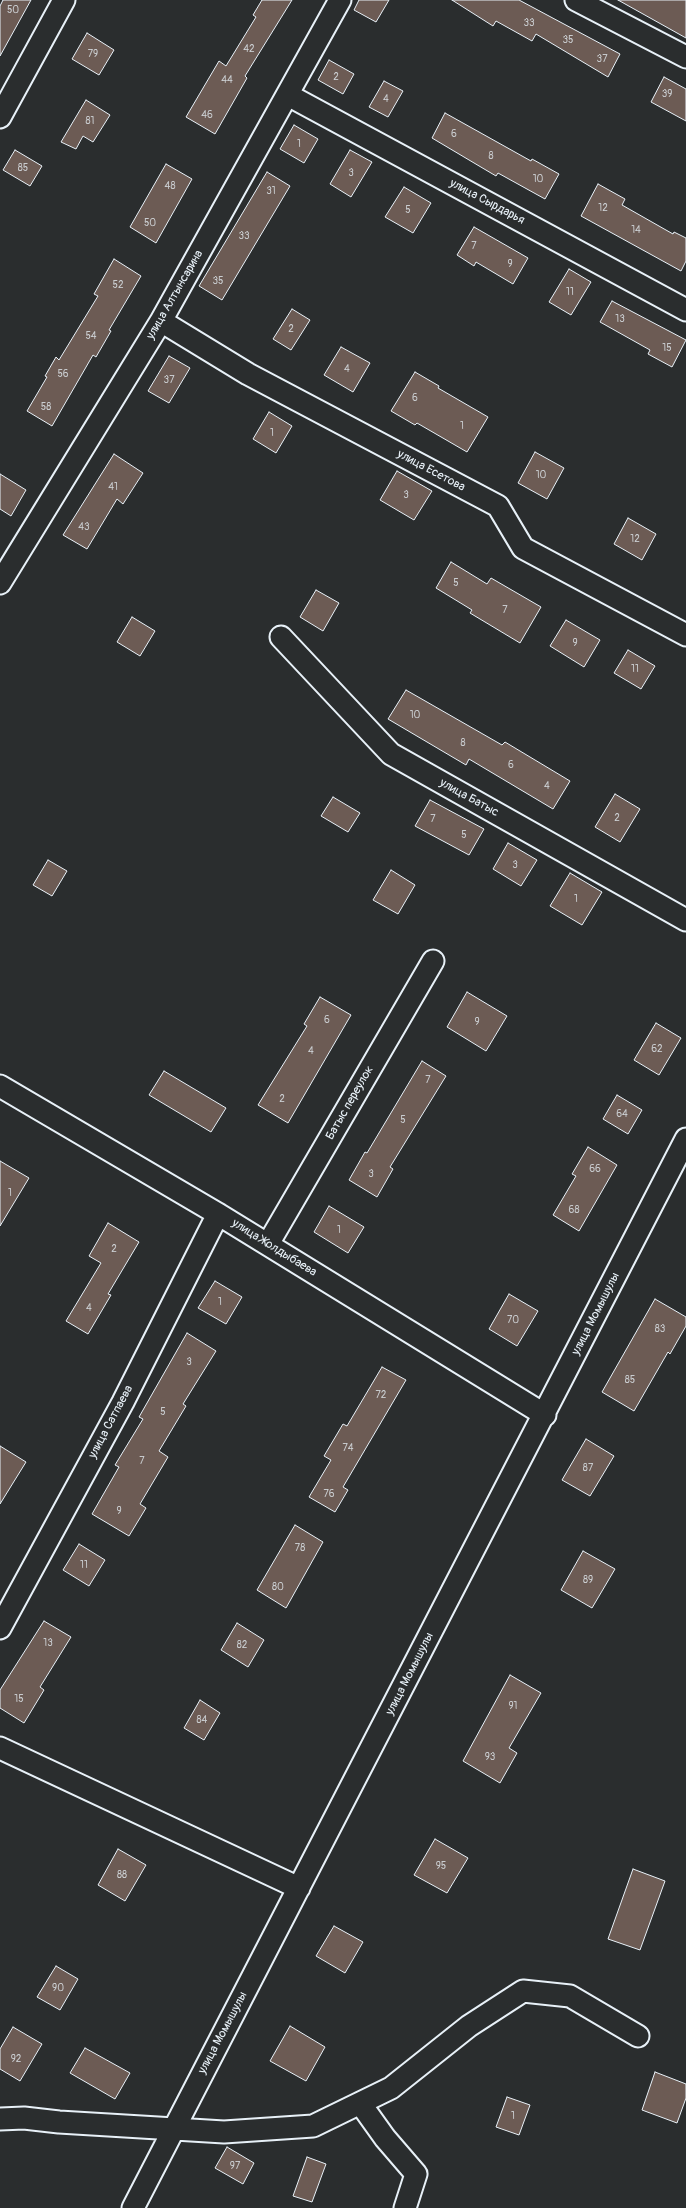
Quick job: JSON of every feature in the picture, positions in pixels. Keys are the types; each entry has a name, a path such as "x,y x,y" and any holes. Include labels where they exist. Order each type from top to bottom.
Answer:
{"street":[{"path":"0,117 64,0"},
{"name":"улица Алтынсарина","path":"0,584 161,321 340,0"},
{"path":"576,0 686,57"},
{"name":"улица Сырдарья","path":"288,95 686,310"},
{"name":"улица Есетова","path":"161,321 248,374 498,506 524,548 686,635"},
{"name":"улица Батыс","path":"281,637 391,754 686,920"},
{"name":"Батыс переулок","path":"268,1244 433,961"},
{"name":"улица Жолдыбаева","path":"0,1086 268,1244 545,1415"},
{"name":"улица Момышулы","path":"133,2208 686,1140"},
{"name":"улица Сатпаева","path":"0,1628 123,1402 218,1214"},
{"path":"0,1748 299,1888"},
{"path":"0,2119 24,2118 59,2122 224,2132 313,2126 391,2088 468,2026 523,1991 570,1996 638,2036"},
{"path":"360,2103 385,2138 416,2174 405,2208"}],"building":[{"path":"3,0 31,0 0,56 0,6"},
{"path":"262,0 292,0 245,76 247,78 215,134 186,117 219,61 226,66 256,17 253,15"},
{"path":"359,0 389,0 376,22 354,10"},
{"path":"452,0 519,0 620,54 608,77 536,34 532,41 496,21 493,26"},
{"path":"618,0 686,0 686,38"},
{"path":"87,33 114,50 99,75 72,59"},
{"path":"329,60 354,74 343,94 318,80"},
{"path":"664,77 686,89 686,121 651,102"},
{"path":"384,81 403,91 388,117 369,107"},
{"path":"86,100 110,115 93,142 83,136 76,149 61,142"},
{"path":"445,113 531,161 532,159 559,174 545,199 498,173 496,176 432,138"},
{"path":"294,125 318,139 304,163 280,149"},
{"path":"15,150 42,166 30,186 3,170"},
{"path":"350,150 372,162 351,197 330,184"},
{"path":"166,164 192,179 156,243 130,227"},
{"path":"267,172 290,186 222,300 199,286"},
{"path":"598,184 625,199 622,205 673,234 674,232 686,238 686,261 681,271 581,216"},
{"path":"404,187 431,203 413,233 385,217"},
{"path":"474,227 528,258 513,284 476,262 474,266 457,255"},
{"path":"114,259 141,276 109,330 111,331 96,357 93,355 52,426 27,411 47,377 45,376 56,357 59,360 98,296 94,294"},
{"path":"569,269 591,282 571,315 549,302"},
{"path":"612,301 686,340 672,367 648,354 650,350 600,322"},
{"path":"292,309 310,320 291,350 273,339"},
{"path":"341,347 370,363 353,392 324,375"},
{"path":"169,356 190,368 169,403 148,391"},
{"path":"415,372 439,386 438,388 488,417 467,452 417,423 415,425 391,411"},
{"path":"269,412 292,426 276,453 253,439"},
{"path":"535,452 564,468 547,499 518,483"},
{"path":"114,454 143,473 123,504 117,499 87,549 63,535"},
{"path":"397,471 432,491 414,520 380,500"},
{"path":"0,474 26,490 11,516 0,509"},
{"path":"628,518 656,534 642,560 614,544"},
{"path":"451,562 487,584 491,578 541,607 520,643 470,613 472,610 436,588"},
{"path":"316,590 339,603 323,631 300,617"},
{"path":"132,617 155,631 140,656 117,642"},
{"path":"566,620 600,640 584,667 550,646"},
{"path":"628,650 655,666 641,689 614,673"},
{"path":"406,690 502,745 505,742 570,781 553,809 469,759 466,765 388,719"},
{"path":"615,794 640,809 620,842 595,827"},
{"path":"333,797 360,813 348,832 321,816"},
{"path":"430,800 484,829 469,855 415,826"},
{"path":"508,843 537,860 521,886 493,869"},
{"path":"48,860 67,871 52,896 33,885"},
{"path":"391,870 415,885 398,914 373,900"},
{"path":"570,873 602,892 582,925 550,906"},
{"path":"467,992 507,1016 486,1051 447,1027"},
{"path":"320,997 351,1015 288,1123 258,1105 307,1026 304,1024"},
{"path":"656,1023 681,1038 659,1075 634,1060"},
{"path":"422,1061 446,1076 390,1167 393,1169 377,1197 349,1180"},
{"path":"164,1071 226,1108 211,1132 149,1095"},
{"path":"617,1095 642,1110 628,1134 603,1119"},
{"path":"588,1147 617,1165 579,1231 553,1215 576,1176 572,1174"},
{"path":"0,1161 29,1178 0,1226"},
{"path":"329,1206 364,1227 348,1253 314,1232"},
{"path":"108,1223 139,1242 108,1294 111,1295 88,1334 66,1321 101,1263 89,1256"},
{"path":"215,1281 242,1297 226,1324 198,1308"},
{"path":"509,1294 538,1311 517,1346 489,1329"},
{"path":"655,1299 686,1317 686,1326 670,1354 668,1352 634,1411 602,1392"},
{"path":"187,1333 216,1351 183,1404 186,1406 159,1451 168,1457 140,1504 146,1508 129,1536 92,1514 119,1467 115,1465 143,1419 139,1417"},
{"path":"382,1367 406,1380 343,1487 348,1490 335,1512 309,1497 331,1460 324,1456 343,1424 347,1426"},
{"path":"586,1439 614,1456 590,1496 562,1480"},
{"path":"0,1446 26,1462 0,1504"},
{"path":"295,1525 323,1542 286,1608 257,1590"},
{"path":"79,1544 105,1560 89,1586 63,1570"},
{"path":"583,1551 615,1569 592,1608 561,1590"},
{"path":"44,1621 71,1637 40,1687 44,1690 24,1723 0,1708 0,1690"},
{"path":"237,1623 264,1640 248,1667 221,1650"},
{"path":"510,1675 541,1693 509,1748 517,1753 500,1783 463,1761"},
{"path":"200,1700 220,1713 204,1740 184,1728"},
{"path":"435,1839 468,1858 447,1893 414,1875"},
{"path":"118,1849 146,1865 125,1901 98,1885"},
{"path":"633,1869 665,1881 640,1950 608,1939"},
{"path":"334,1926 363,1942 345,1973 316,1956"},
{"path":"56,1966 78,1979 60,2010 37,1997"},
{"path":"290,2026 325,2047 306,2081 270,2061"},
{"path":"13,2027 42,2044 20,2081 0,2069 0,2049"},
{"path":"85,2048 130,2073 115,2099 70,2073"},
{"path":"655,2072 686,2084 686,2098 677,2123 642,2110"},
{"path":"507,2097 530,2105 519,2135 496,2127"},
{"path":"227,2147 254,2163 243,2184 215,2168"},
{"path":"307,2157 326,2164 312,2202 293,2196"}]}
